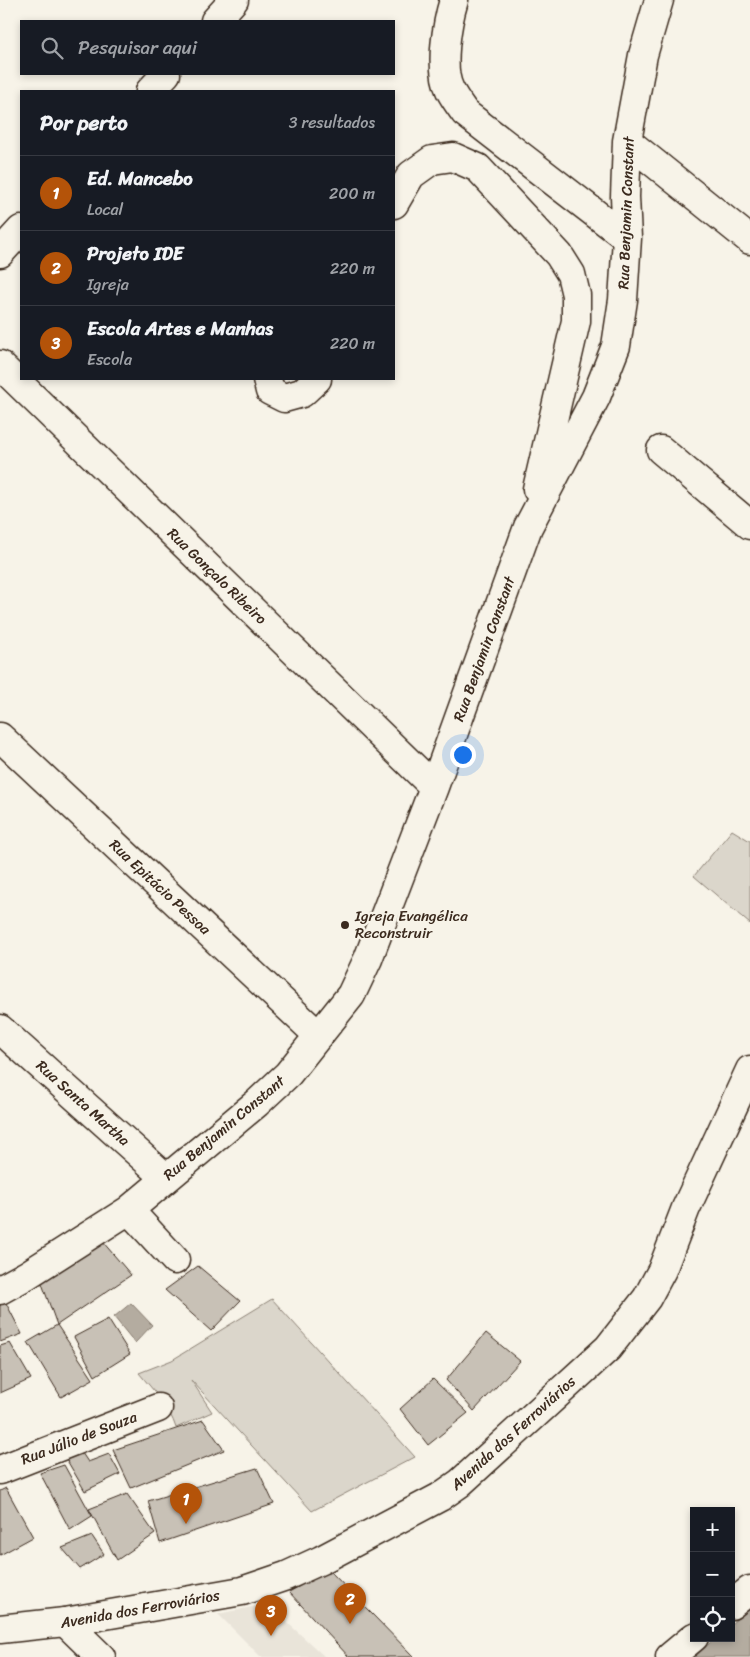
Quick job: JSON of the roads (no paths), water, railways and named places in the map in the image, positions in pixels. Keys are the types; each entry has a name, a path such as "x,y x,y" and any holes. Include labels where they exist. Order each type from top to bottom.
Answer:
{"street":[{"path":"216,20 234,0"},
{"path":"454,0 450,12 444,60 449,89 465,113 627,238"},
{"name":"Rua Benjamin Constant","path":"0,1290 128,1210 257,1103 288,1074 351,995 368,959 434,787 528,527 596,397 616,346 623,300 627,238 625,197 627,141 644,54 659,0"},
{"path":"151,90 165,75"},
{"path":"627,141 750,240"},
{"path":"395,202 411,175 432,160 453,157 478,168 559,255 571,274 576,295 576,321 528,527"},
{"path":"0,253 20,231"},
{"name":"Rua Gonçalo Ribeiro","path":"0,365 434,787"},
{"path":"266,380 270,391 284,398 302,393 315,380"},
{"path":"661,450 750,525"},
{"name":"Rua Epitácio Pessoa","path":"0,737 320,1036"},
{"name":"Rua Santa Martha","path":"0,1029 166,1178"},
{"name":"Avenida dos Ferroviários","path":"0,1629 65,1622 242,1591 277,1579 321,1560 440,1497 460,1484 608,1348 647,1298 662,1270 686,1208 750,1070"},
{"path":"128,1210 175,1260"},
{"name":"Rua Júlio de Souza","path":"0,1470 158,1408"},
{"path":"735,1603 750,1590"},
{"path":"65,1622 101,1657"},
{"path":"670,1657 690,1640"}],"place":[{"name":"Igreja Evangélica Reconstruir","path":"345,925"},
{"name":"Ed. Mancebo","path":"186,1524"},
{"name":"Projeto IDE","path":"350,1624"},
{"name":"Escola Artes e Manhas","path":"271,1636"}]}
